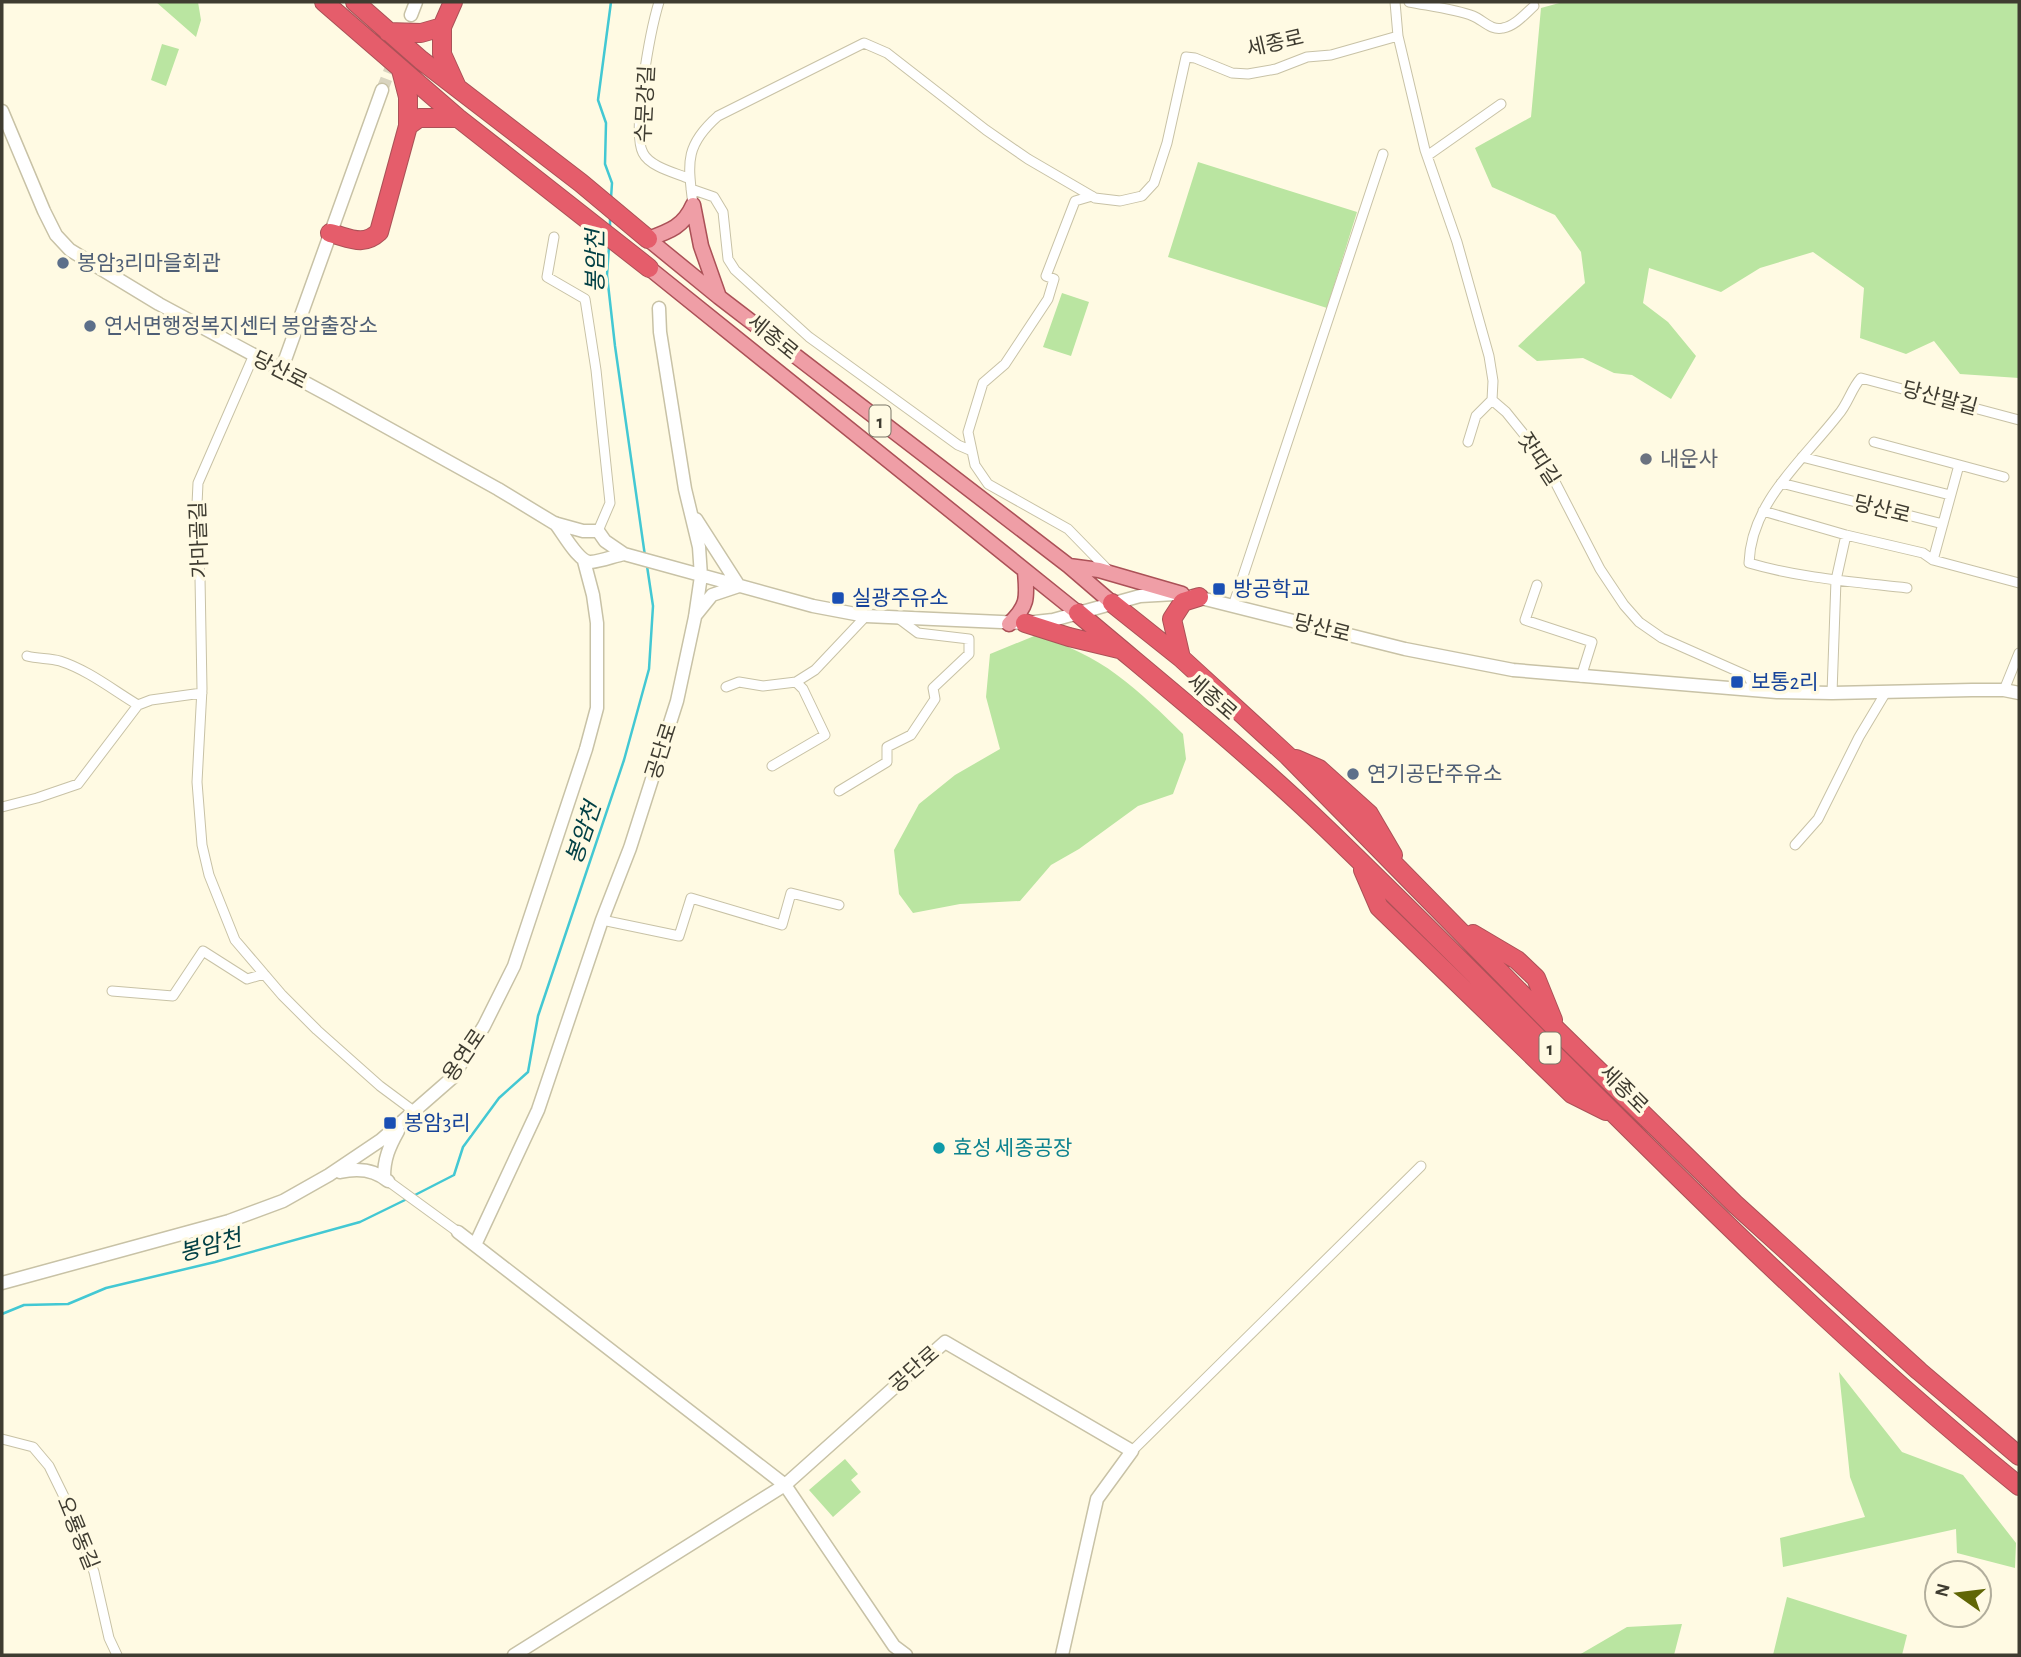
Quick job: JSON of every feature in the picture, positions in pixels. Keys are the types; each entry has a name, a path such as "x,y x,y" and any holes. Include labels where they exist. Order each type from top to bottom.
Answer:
{"highway":[{"name":"세종로","path":"324,2 458,118 649,268"},
{"name":"세종로","path":"355,2 457,88 649,239"},
{"path":"453,2 442,27 442,54 457,88"},
{"path":"388,32 421,33 442,27"},
{"path":"330,233 361,241 371,240 379,232 408,126 408,97 401,70"},
{"path":"408,126 419,118 458,118"},
{"path":"1181,658 1172,619 1190,596"},
{"name":"세종로","path":"1112,603 1181,658 1288,756 1557,1030 1756,1222 1919,1371 2019,1455"},
{"name":"세종로","path":"1078,613 1274,781 1359,861 1736,1233 1863,1352 2019,1486"},
{"path":"1017,623 1122,650"}],"main road":[{"path":"649,239 680,225 688,217 693,205"},
{"path":"693,205 701,246 719,297"},
{"name":"세종로","path":"649,239 719,297 1069,566 1112,603"},
{"name":"세종로","path":"649,268 1078,613"},
{"path":"1069,566 1099,570 1190,596"},
{"path":"1017,623 1026,603 1025,571"}],"street":[{"path":"411,15 416,2"},
{"name":"수문강길","path":"659,2 652,26 642,90 642,152 650,161 690,184"},
{"path":"1395,2 1398,36 1426,156 1457,242 1489,356 1493,381 1492,400 1476,416 1468,442"},
{"path":"1409,2 1467,13 1490,27 1500,29 1511,25 1534,6"},
{"name":"세종로","path":"693,205 690,157 695,139 718,116 864,43 887,53 985,130 1028,159 1092,196 1120,201 1142,196 1154,183 1167,143 1186,57 1232,73 1248,74 1398,36"},
{"path":"281,371 382,90"},
{"path":"1426,156 1501,104"},
{"name":"당산로","path":"2,111 44,211 56,234 70,250 97,269 253,357 498,489 554,523"},
{"path":"1233,606 1382,154"},
{"path":"690,184 714,197 723,212 728,259 735,270 808,337 958,445 972,451"},
{"path":"1092,196 1074,201 1046,276 1054,279 1048,299 1005,364 983,383 968,432 975,466 988,484 1068,529 1113,575"},
{"path":"554,237 547,277 585,299 593,347 610,503 601,536 605,551 598,560 593,595"},
{"name":"공단로","path":"475,1245 538,1110 602,920 630,848 677,701 695,617 699,547 685,489 662,346 659,308"},
{"name":"가마골길","path":"253,357 198,483 195,526 200,578 202,693 197,782 202,845 209,875 235,940 282,995 317,1030 380,1086 415,1112"},
{"name":"당산말길","path":"1802,457 1841,413 1861,378 2019,420"},
{"name":"잣띠길","path":"1492,400 1506,412 1531,443 1552,476 1600,569 1624,606 1639,622 1662,638 1748,676 1756,691"},
{"path":"1874,442 2004,477"},
{"path":"1802,457 1763,511 1749,563 1836,580 1907,588"},
{"name":"당산로","path":"1802,457 1950,495"},
{"path":"1959,465 1933,560 2019,583"},
{"name":"당산로","path":"1781,483 1942,524"},
{"name":"당산로","path":"1763,511 1923,553 1933,560"},
{"path":"692,513 739,586 712,594 695,617"},
{"path":"554,523 601,536 624,554"},
{"path":"554,523 574,547"},
{"path":"583,531 575,538 574,547 576,554 584,561 593,595"},
{"name":"당산로","path":"1832,693 1836,580 1846,534"},
{"path":"584,561 624,554"},
{"name":"당산로","path":"624,554 813,606 866,616 1017,623 1053,620 1140,596 1190,596 1459,661 1513,670 1756,691 1832,693 2004,690 2019,693"},
{"path":"1537,585 1525,620 1592,642 1581,677"},
{"name":"용연로","path":"2,1283 229,1221 283,1201 329,1175 381,1140 452,1077 484,1026 514,966 586,749 597,708 597,636 593,595"},
{"path":"726,687 739,682 763,687 796,682 814,670 866,616"},
{"name":"당산로","path":"839,791 887,762 887,747 911,736 935,699 933,688 969,654 969,639 918,633 897,617"},
{"path":"2004,690 2019,653"},
{"path":"27,656 70,665 138,705"},
{"path":"772,766 825,735 803,689 796,682"},
{"path":"1795,845 1818,819 1859,737 1886,692"},
{"path":"2,807 78,784 138,705 151,700 202,693"},
{"path":"602,920 679,936 691,898 782,925 791,892 839,905"},
{"path":"112,991 173,996 203,951 247,979 264,974"},
{"path":"386,1179 384,1161 404,1122"},
{"path":"1062,1655 1097,1499 1132,1451 1421,1166"},
{"path":"329,1175 355,1169 386,1179 785,1485 894,1646 906,1655"},
{"name":"공단로","path":"514,1655 785,1485 945,1342 1132,1451"},
{"name":"오룡동길","path":"2,1440 33,1447 49,1466 72,1513 94,1572 109,1638 117,1655"}],"green space":[{"path":"156,2 198,2 201,20 196,37"},
{"path":"1563,2 2019,2 2019,378 1960,374 1934,341 1906,354 1860,338 1864,288 1813,252 1760,268 1721,292 1649,268 1643,303 1668,322 1696,356 1671,399 1632,375 1614,373 1583,358 1537,361 1518,346 1585,283 1581,252 1555,215 1492,187 1475,148 1531,117 1541,8"},
{"path":"162,44 179,49 166,86 151,80"},
{"path":"1198,162 1357,212 1327,308 1168,257"},
{"path":"1062,293 1089,302 1071,356 1043,347"},
{"path":"1039,634 1080,652 1108,669 1143,696 1183,734 1186,759 1173,794 1138,806 1079,849 1051,865 1020,901 960,904 913,913 899,894 894,850 919,804 955,775 1000,749 986,697 990,654"},
{"path":"1839,1372 1902,1452 1963,1475 2016,1543 2015,1568 1993,1562 1993,1559 1980,1559 1957,1553 1956,1529 1783,1567 1780,1538 1865,1517 1850,1477"},
{"path":"845,1459 858,1474 851,1480 861,1492 833,1517 809,1490"},
{"path":"1787,1597 1907,1635 1902,1655 1773,1655"},
{"path":"1682,1624 1674,1655 1579,1655 1627,1627"}],"waterway":[{"name":"봉암천","path":"611,2 598,100 606,123 605,164 612,183 611,198"},
{"name":"봉암천","path":"610,215 610,229"},
{"name":"봉암천","path":"609,247 607,275 615,346 645,556"},
{"name":"봉암천","path":"413,1196 454,1175 463,1147 499,1098 528,1072 538,1016 624,760 649,669 653,606 647,566"},
{"name":"봉암천","path":"2,1314 24,1305 68,1304 106,1288 215,1262 360,1222 407,1199"}],"tunnel":[{"path":"382,90 395,57"}],"place":[{"name":"봉암3리마을회관","path":"63,263"},
{"name":"연서면행정복지센터 봉암출장소","path":"90,326"},
{"name":"내운사","path":"1646,459"},
{"name":"방공학교","path":"1219,589"},
{"name":"실광주유소","path":"838,598"},
{"name":"보통2리","path":"1737,682"},
{"name":"연기공단주유소","path":"1353,774"},
{"name":"봉암3리","path":"390,1123"},
{"name":"효성 세종공장","path":"939,1148"}]}
